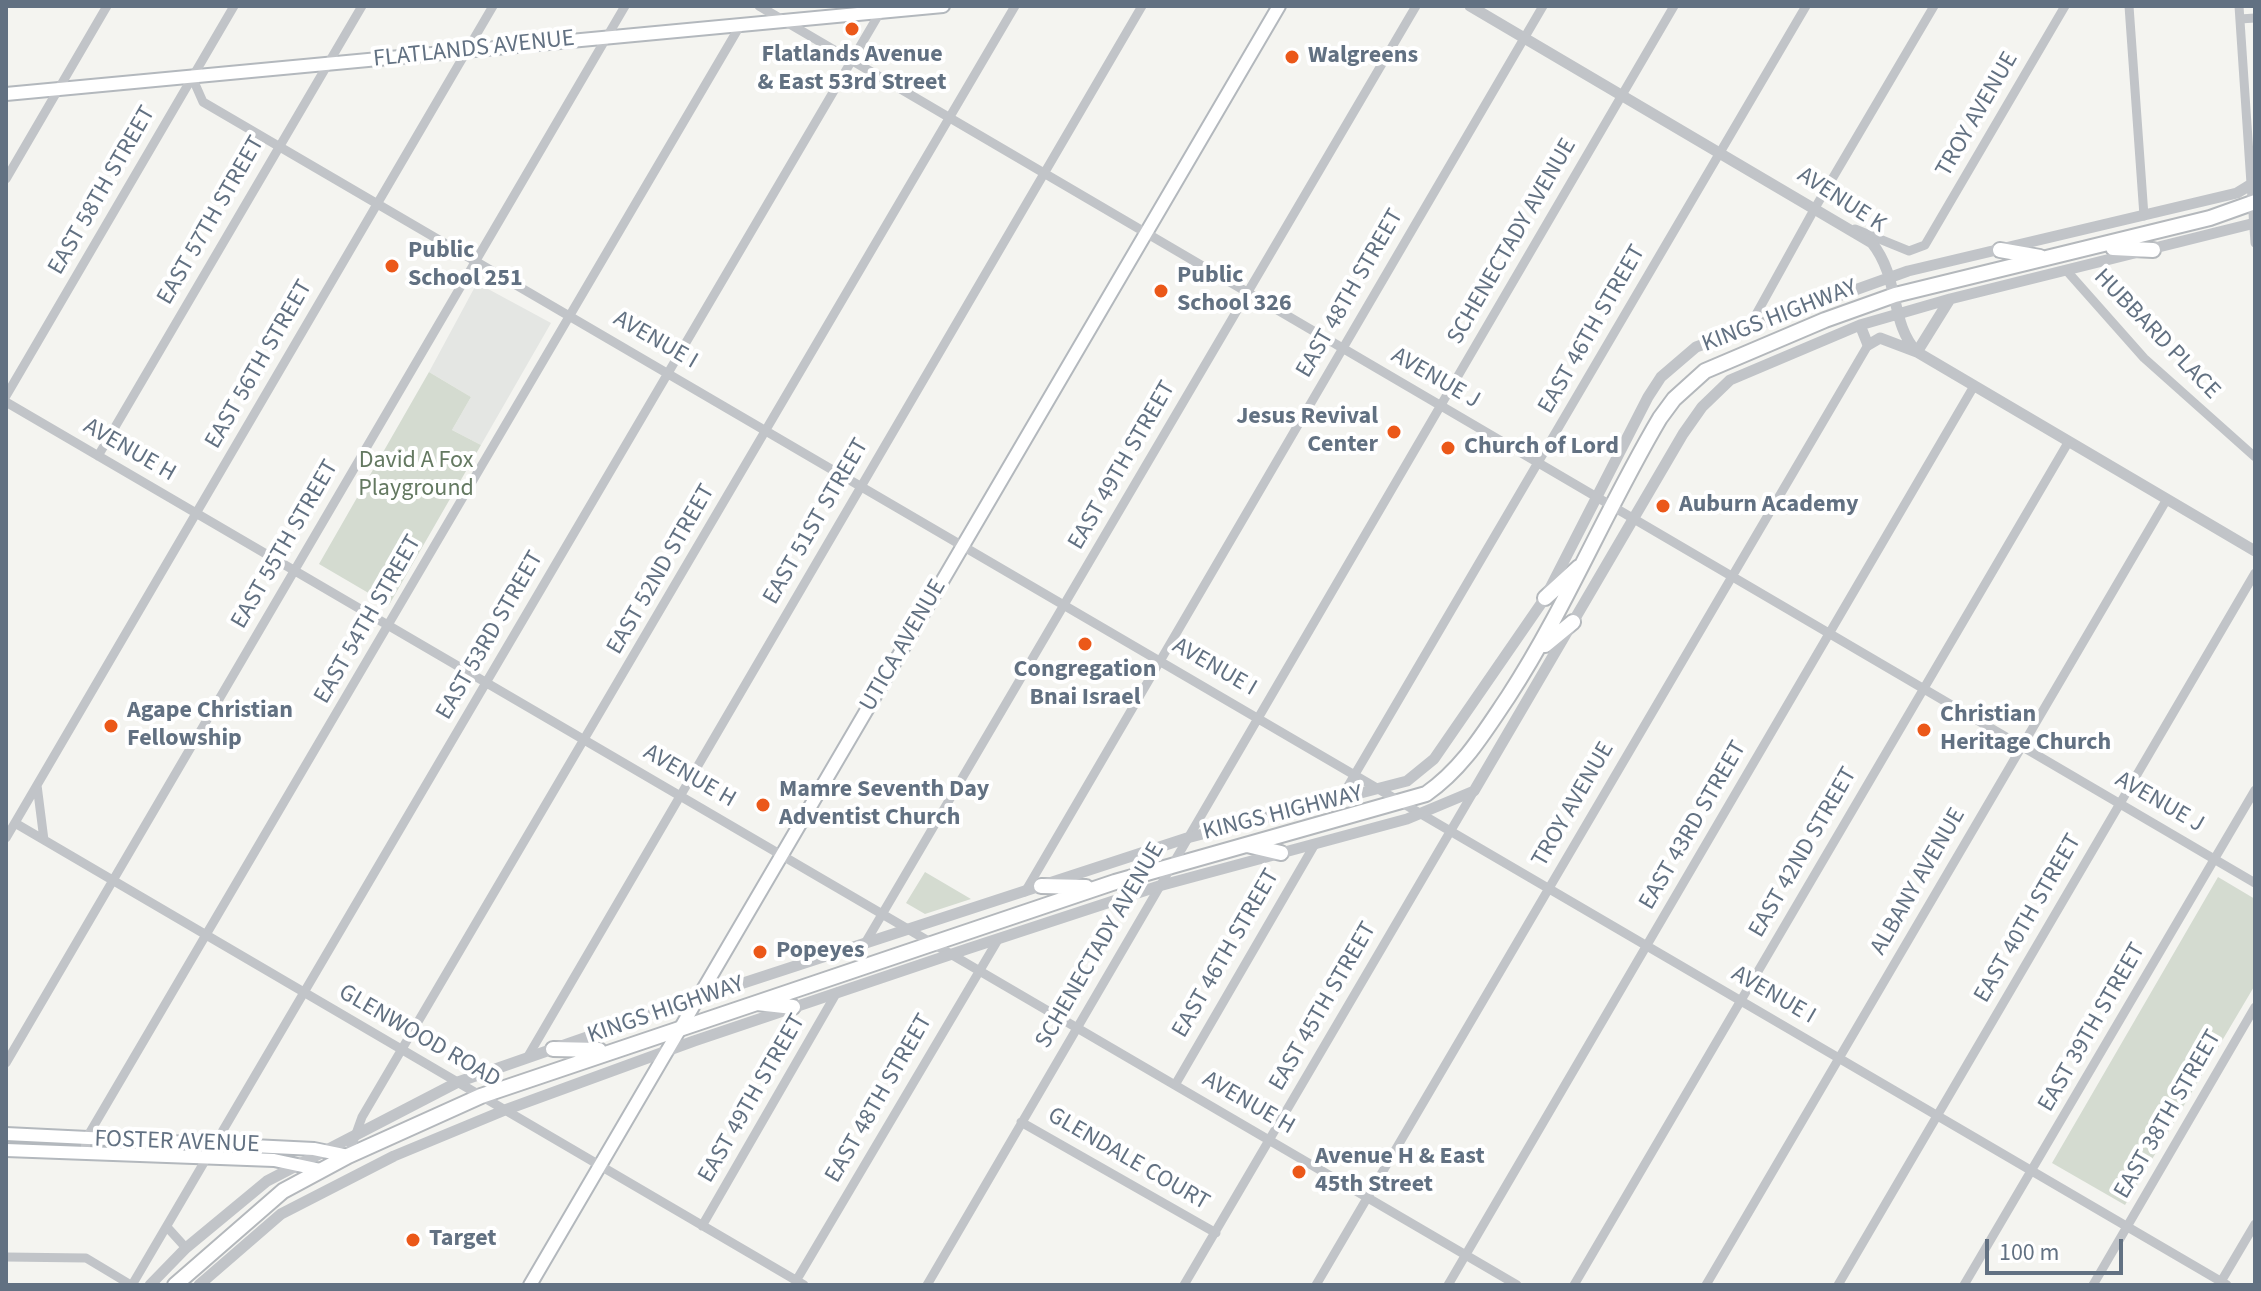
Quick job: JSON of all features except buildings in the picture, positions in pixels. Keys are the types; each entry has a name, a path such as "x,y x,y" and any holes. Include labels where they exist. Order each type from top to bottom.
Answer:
{"main road":[{"name":"FLATLANDS AVENUE","path":"6,94 785,21 882,9 943,6"},
{"name":"UTICA AVENUE","path":"530,1285 1279,6"},
{"name":"KINGS HIGHWAY","path":"175,1285 269,1201 348,1156 481,1096 682,1025 1099,887 1426,794 1452,776 1467,759 1536,653 1660,418 1674,399 1705,371 1738,354 1895,295 2097,247 2254,203"},
{"path":"2097,247 2153,250"},
{"path":"2000,250 2044,258"},
{"path":"1545,598 1588,558"},
{"path":"1536,653 1573,622"},
{"path":"1242,844 1281,853"},
{"path":"1041,886 1099,887"},
{"path":"753,1002 793,1007"},
{"path":"553,1049 612,1050"},
{"name":"FOSTER AVENUE","path":"6,1134 217,1143 324,1150 348,1156"},
{"name":"FOSTER AVENUE","path":"6,1150 299,1164 321,1170"}],"street":[{"path":"6,179 107,6"},
{"name":"EAST 58TH STREET","path":"6,399 234,6"},
{"name":"EAST 57TH STREET","path":"98,456 362,6"},
{"name":"EAST 56TH STREET","path":"6,838 10,823 37,785 493,6"},
{"name":"EAST 55TH STREET","path":"6,1063 625,6"},
{"name":"AVENUE J","path":"759,6 2255,883"},
{"name":"EAST 52ND STREET","path":"348,1156 362,1117 404,1051 1015,6"},
{"name":"EAST 51ST STREET","path":"527,1058 1142,6"},
{"name":"EAST 49TH STREET","path":"864,945 1416,6"},
{"name":"AVENUE K","path":"1470,6 1872,243 1892,276 1898,312 1908,343 1917,352"},
{"name":"EAST 48TH STREET","path":"1025,892 1543,6"},
{"name":"SCHENECTADY AVENUE","path":"927,1285 1674,6"},
{"name":"EAST 46TH STREET","path":"1341,798 1806,6"},
{"path":"1747,331 1815,208 1934,6"},
{"name":"TROY AVENUE","path":"1849,228 1876,235 1909,251 1925,245 2065,6"},
{"path":"2129,6 2144,216"},
{"path":"2239,6 2255,243"},
{"name":"EAST 53RD STREET","path":"132,1285 882,9"},
{"path":"2240,19 2255,18"},
{"name":"EAST 54TH STREET","path":"85,1154 86,1139 741,24"},
{"name":"AVENUE I","path":"192,77 203,102 477,259 2223,1284"},
{"name":"KINGS HIGHWAY","path":"150,1285 186,1248 248,1195 324,1150 458,1082 698,999 1187,838 1382,790 1407,781 1434,759 1545,598 1661,377 1696,347 1892,276 2237,193 2253,184"},
{"name":"KINGS HIGHWAY","path":"199,1285 281,1214 394,1156 505,1110 793,1007 999,938 1159,886 1423,814 1474,791 1702,407 1730,380 1898,312 2254,224"},
{"name":"HUBBARD PLACE","path":"2066,270 2144,358 2255,457"},
{"path":"1917,352 1950,299"},
{"path":"1860,325 1868,345 1884,338 1917,352 2255,551"},
{"name":"TROY AVENUE","path":"1316,1285 1868,345"},
{"name":"EAST 43RD STREET","path":"1448,1285 1974,386"},
{"name":"AVENUE H","path":"6,399 98,456 1517,1285"},
{"name":"EAST 42ND STREET","path":"1574,1285 2069,441"},
{"name":"ALBANY AVENUE","path":"1706,1285 2167,499"},
{"name":"EAST 40TH STREET","path":"1838,1285 2255,573"},
{"path":"37,785 44,840"},
{"name":"EAST 39TH STREET","path":"1964,1285 2255,790"},
{"name":"EAST 45TH STREET","path":"1184,1285 1474,791"},
{"name":"GLENWOOD ROAD","path":"10,823 113,880 800,1283"},
{"name":"EAST 46TH STREET","path":"1175,1085 1315,844"},
{"name":"EAST 48TH STREET","path":"800,1283 999,938"},
{"name":"EAST 49TH STREET","path":"702,1226 837,992"},
{"name":"EAST 38TH STREET","path":"2093,1285 2255,1007"},
{"name":"GLENDALE COURT","path":"1021,1122 1216,1233"},
{"path":"2223,1284 2255,1224"},
{"path":"167,1227 186,1248"},
{"path":"6,1257 86,1258 132,1285"}],"shaded area":[{"path":"477,283 551,323 481,445 452,430 471,397 429,372"}],"green space":[{"name":"David A Fox Playground","path":"429,372 471,397 452,430 481,445 389,605 319,564"},
{"path":"925,872 971,899 925,914 906,903"},
{"path":"2218,877 2255,899 2255,985 2125,1205 2052,1163"}],"place":[{"name":"Flatlands Avenue & East 53rd Street","path":"852,29"},
{"name":"Walgreens","path":"1292,57"},
{"name":"Public School 251","path":"392,266"},
{"name":"Public School 326","path":"1161,291"},
{"name":"Jesus Revival Center","path":"1394,432"},
{"name":"Church of Lord","path":"1448,448"},
{"name":"Auburn Academy","path":"1663,506"},
{"name":"Congregation Bnai Israel","path":"1085,644"},
{"name":"Agape Christian Fellowship","path":"111,726"},
{"name":"Christian Heritage Church","path":"1924,730"},
{"name":"Mamre Seventh Day Adventist Church","path":"763,805"},
{"name":"Popeyes","path":"760,952"},
{"name":"Avenue H & East 45th Street","path":"1299,1172"},
{"name":"Target","path":"413,1240"}]}
